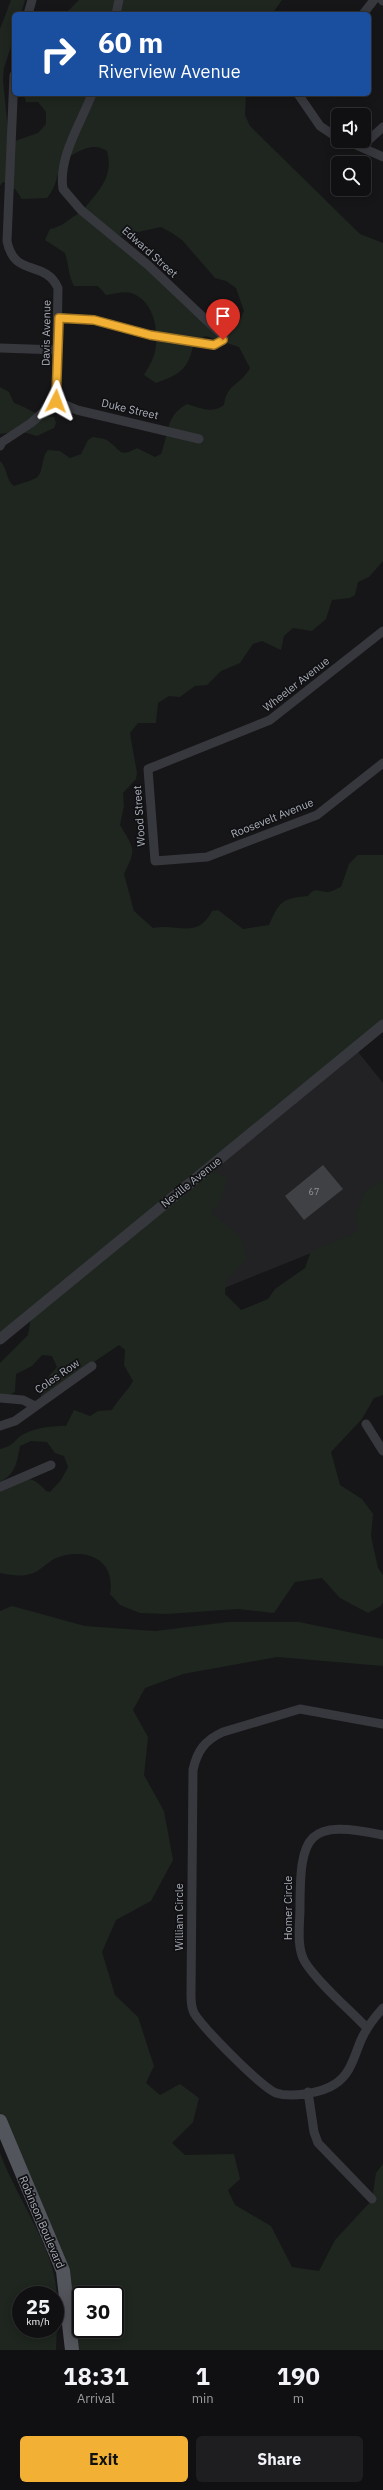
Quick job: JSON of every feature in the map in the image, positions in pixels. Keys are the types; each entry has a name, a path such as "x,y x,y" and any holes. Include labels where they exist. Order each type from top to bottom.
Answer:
{"main road":[{"name":"Robinson Boulevard","path":"0,2121 63,2271 72,2350"}],"street":[{"path":"29,12 32,0"},
{"path":"116,12 119,0"},
{"path":"365,12 374,0"},
{"name":"Davis Avenue","path":"13,96 6,241 9,254 18,263 43,271 54,279 58,288 59,318 56,401"},
{"name":"Edward Street","path":"59,318 94,320 150,335 214,345 221,343 224,337 148,265 80,210 66,193 62,185 67,154 91,96"},
{"path":"299,96 320,126 331,133"},
{"path":"371,138 383,127"},
{"path":"363,148 383,157"},
{"path":"0,348 58,350"},
{"path":"0,446 2,442 31,423 56,401"},
{"name":"Duke Street","path":"56,401 77,410 199,439"},
{"name":"Wheeler Avenue","path":"148,769 270,720 383,631"},
{"name":"Roosevelt Avenue","path":"155,861 208,857 317,815 383,763"},
{"name":"Wood Street","path":"148,769 155,861"},
{"name":"Neville Avenue","path":"0,1339 383,1025"},
{"name":"Coles Row","path":"0,1426 15,1421 92,1366"},
{"name":"Coles Row","path":"0,1398 23,1400 35,1406"},
{"path":"366,1424 383,1450"},
{"path":"0,1487 51,1465"},
{"name":"William Circle","path":"383,1724 309,1710 292,1711 212,1738 199,1752 193,1770 191,1995 194,2011 265,2087 289,2095 334,2086 343,2079 350,2070 368,2028 383,2008"},
{"name":"Homer Circle","path":"368,2028 305,1961 300,1946 301,1867 303,1856 310,1843 320,1833 329,1829 352,1829 383,1835"},
{"path":"308,2092 314,2132 318,2143 372,2199"}],"shaded area":[{"path":"11,0 25,0 22,12 12,12 12,43 4,68 3,80 8,131 15,141 38,133 46,124 46,112 38,102 26,102 24,96 246,96 245,115 250,126 360,234 383,243 383,561 369,577 358,582 355,595 350,598 332,600 326,619 312,631 293,628 284,636 281,650 262,641 253,644 240,663 221,671 207,685 195,686 180,697 169,696 158,703 156,723 138,723 130,733 137,773 136,779 123,793 124,806 120,825 131,844 132,849 131,859 124,874 134,911 153,928 193,928 206,920 212,911 218,910 243,929 269,925 279,906 287,900 308,896 315,890 330,892 341,887 349,864 358,855 383,855 383,1024 0,1335 0,461 3,464 9,480 14,486 39,476 44,457 48,450 60,451 70,458 81,454 88,440 93,437 107,440 123,453 127,453 137,448 155,457 161,454 171,420 180,409 187,404 210,410 219,408 224,405 228,392 231,388 246,374 250,368 239,347 206,336 194,341 186,364 178,373 156,383 144,375 154,355 156,344 154,318 145,303 139,297 129,292 106,295 98,286 74,286 65,253 45,240 50,229 59,226 80,213 141,261 206,325 227,327 239,322 244,311 236,288 226,281 215,278 182,240 172,233 161,227 120,236 84,209 100,189 107,176 109,160 107,151 97,147 91,147 72,155 64,161 60,168 55,185 47,198 22,199 15,189 3,182 0,186 0,29"},
{"path":"79,0 282,0 273,12 67,12"},
{"path":"0,387 9,392 14,403 43,416 54,417 56,423 54,428 37,436 19,431 0,434"},
{"path":"355,1048 383,1083 383,1224 71,1350 37,1309"},
{"path":"212,1170 228,1179 219,1203 212,1213 240,1236 248,1258 226,1280 225,1294 241,1310 268,1299 275,1289 305,1268 311,1251 359,1231 356,1215 365,1191 380,1181 383,1183 383,1395 374,1398 362,1419 331,1452 340,1485 362,1499 373,1514 371,1536 378,1568 383,1575 383,1602 381,1606 368,1613 340,1598 322,1578 295,1582 274,1613 238,1609 167,1614 140,1613 120,1605 110,1594 111,1582 108,1572 103,1564 88,1555 67,1555 56,1558 34,1573 26,1575 0,1573 0,1488 19,1480 29,1479 40,1485 46,1491 50,1492 61,1480 68,1467 64,1456 55,1453 47,1442 31,1441 20,1446 17,1462 13,1471 0,1482 0,1449 10,1446 19,1437 35,1429 66,1426 74,1410 90,1416 98,1411 112,1410 133,1381 124,1365 125,1350 119,1345 41,1398 41,1385 57,1367 52,1356 42,1355 32,1366 16,1374 15,1392 0,1399 0,1363 28,1335 31,1317"},
{"path":"12,1606 85,1626 155,1631 228,1622 299,1622 383,1639 383,1666 277,1657 183,1674 145,1688 133,1710 148,1737 144,1775 164,1811 173,1860 151,1901 116,1920 102,1952 115,1995 138,2017 154,2066 146,2083 160,2095 180,2084 199,2098 193,2122 172,2143 185,2155 234,2154 240,2179 228,2190 235,2205 271,2226 292,2267 319,2271 335,2240 372,2200 376,2173 383,2164 383,2350 73,2350 72,2338 124,2338 124,2286 72,2286 72,2334 68,2272 5,2129 0,2112 0,1611"},
{"path":"0,2153 47,2252 55,2277 56,2286 12,2286 12,2338 56,2338 56,2350 0,2350"}],"building":[{"path":"323,1165 343,1189 304,1220 285,1196"}],"route":[{"path":"56,401 59,318 94,320 150,335 214,345 221,343 223,340"}]}
